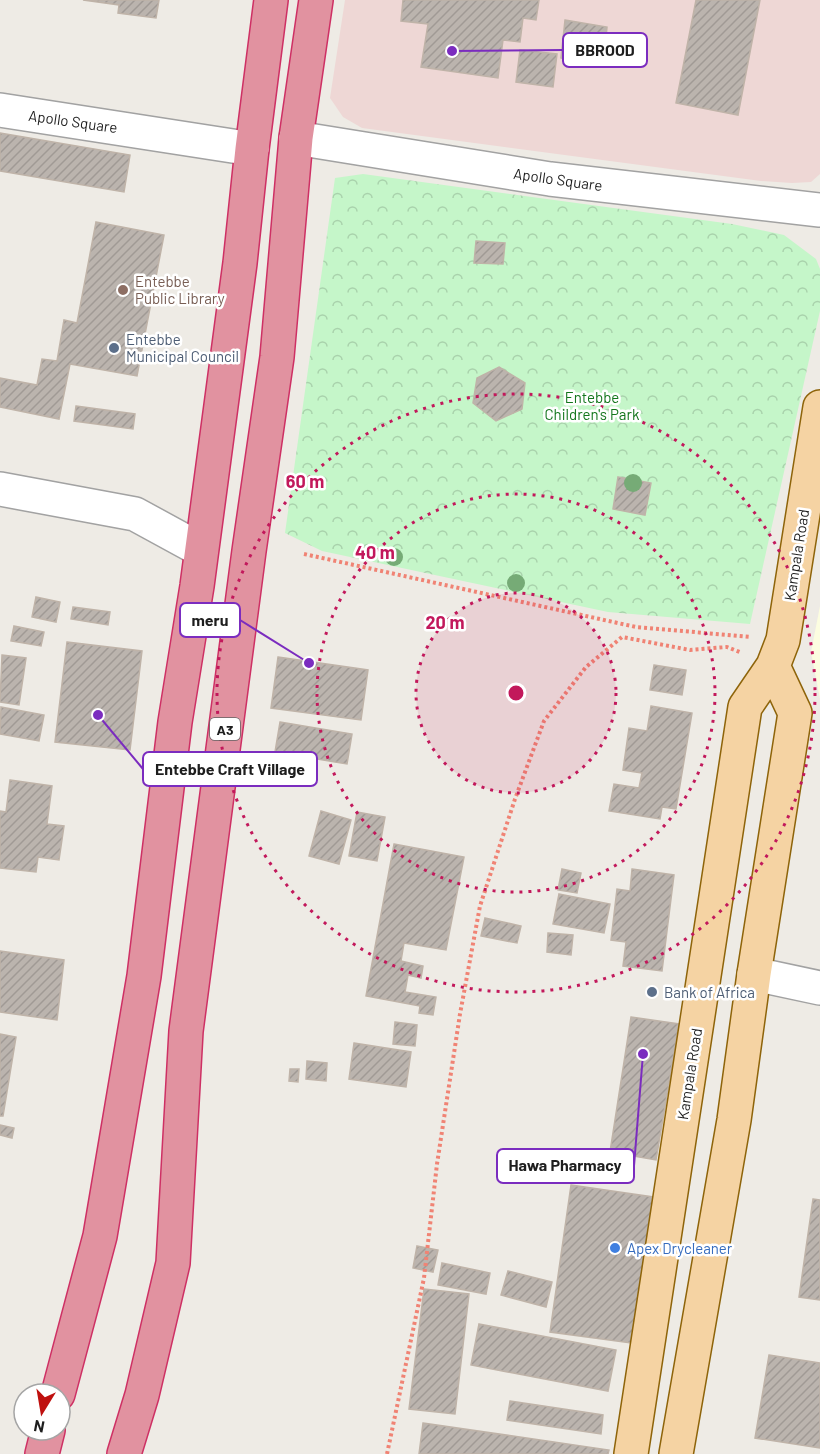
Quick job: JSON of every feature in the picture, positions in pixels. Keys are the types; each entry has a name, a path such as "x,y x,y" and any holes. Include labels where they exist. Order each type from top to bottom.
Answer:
{"highway":[{"path":"61,1382 100,1236 144,976 176,722 240,263 271,0"},
{"name":"A3","path":"124,1454 142,1395 173,1263 186,1031 247,563 277,357 296,138 316,0"}],"main road":[{"name":"Kampala Road","path":"631,1454 745,707 778,653 820,407"},
{"path":"676,1454 734,1120 754,974 795,713 778,653"}],"street":[{"name":"Apollo Square","path":"0,110 252,149"},
{"name":"Apollo Square","path":"296,138 550,179 820,210"},
{"path":"0,489 135,514 201,550"},
{"path":"754,974 820,988"}],"path":[{"path":"304,554 636,627 778,653"},
{"path":"387,1454 424,1278 440,1141 480,906 515,799 544,721 586,668 622,637 690,650 727,647 778,653"}],"shaded area":[{"path":"345,0 820,0 820,174 811,182 761,181 362,128 343,117 330,98"},
{"path":"820,606 820,699 811,652"}],"green space":[{"name":"Entebbe Children's Park","path":"363,174 732,224 784,235 816,259 820,269 820,311 750,624 608,612 322,551 285,533 335,178"}],"building":[{"path":"83,0 159,0 156,18 118,13 119,5"},
{"path":"403,0 539,0 536,20 523,18 520,42 503,40 498,78 421,67 428,24 401,21"},
{"path":"696,0 760,0 738,115 676,103"},
{"path":"565,20 607,27 604,58 597,64 583,64 561,58"},
{"path":"520,50 557,54 553,87 516,82"},
{"path":"0,133 130,155 124,192 0,171"},
{"path":"96,222 164,235 137,376 70,364 59,419 0,407 0,378 37,385 42,359 57,361 64,320 77,323"},
{"path":"476,241 505,243 503,264 474,263"},
{"path":"499,367 525,383 522,409 496,421 473,403 477,378"},
{"path":"76,406 135,414 133,429 74,421"},
{"path":"618,477 651,483 645,515 613,509"},
{"path":"36,597 60,602 56,622 32,617"},
{"path":"73,607 110,612 108,625 71,619"},
{"path":"14,626 44,632 41,646 11,641"},
{"path":"67,642 142,651 130,750 55,742"},
{"path":"2,655 26,658 19,705 0,702"},
{"path":"278,657 368,670 361,720 271,708"},
{"path":"654,665 686,670 682,695 650,690"},
{"path":"651,706 692,713 676,809 662,807 660,819 609,811 614,784 639,788 642,773 623,770 629,728 647,731"},
{"path":"1,707 44,715 39,741 0,734"},
{"path":"280,722 352,734 347,764 275,752"},
{"path":"10,780 52,786 47,824 64,826 59,860 38,857 36,872 0,868 0,811 6,812"},
{"path":"321,811 351,820 339,864 309,856"},
{"path":"357,812 385,817 377,861 349,856"},
{"path":"394,844 464,857 446,950 404,943 401,961 423,966 421,978 408,975 405,992 436,997 433,1015 419,1013 420,1006 366,996"},
{"path":"562,869 581,873 577,893 558,890"},
{"path":"632,869 674,875 662,971 623,966 626,942 611,940 617,889 630,891"},
{"path":"559,894 610,904 604,933 553,924"},
{"path":"485,918 521,926 517,943 481,936"},
{"path":"548,933 573,935 571,955 547,952"},
{"path":"0,951 64,960 57,1020 0,1012"},
{"path":"631,1017 679,1024 656,1160 610,1152"},
{"path":"395,1022 417,1025 415,1046 393,1044"},
{"path":"0,1034 16,1037 3,1116 0,1116"},
{"path":"354,1043 411,1052 406,1087 349,1079"},
{"path":"307,1061 327,1063 326,1081 306,1079"},
{"path":"290,1069 299,1069 298,1082 289,1081"},
{"path":"0,1125 14,1128 12,1138 0,1135"},
{"path":"571,1185 667,1199 646,1345 550,1332"},
{"path":"813,1199 820,1200 820,1300 799,1297"},
{"path":"417,1246 438,1250 433,1272 413,1268"},
{"path":"442,1263 490,1273 486,1294 438,1285"},
{"path":"508,1271 552,1282 546,1307 501,1295"},
{"path":"424,1289 469,1294 455,1414 409,1409"},
{"path":"479,1324 616,1350 608,1391 471,1365"},
{"path":"769,1355 820,1363 820,1448 755,1438"},
{"path":"510,1401 603,1415 601,1434 507,1420"},
{"path":"423,1423 609,1450 608,1454 419,1454"}],"place":[{"name":"BBROOD","path":"452,51"},
{"name":"Entebbe Public Library","path":"123,290"},
{"name":"Entebbe Municipal Council","path":"114,348"},
{"name":"meru","path":"309,663"},
{"name":"Entebbe Craft Village","path":"98,715"},
{"name":"Bank of Africa","path":"652,992"},
{"name":"Hawa Pharmacy","path":"643,1054"},
{"name":"Apex Drycleaner","path":"615,1248"}]}
